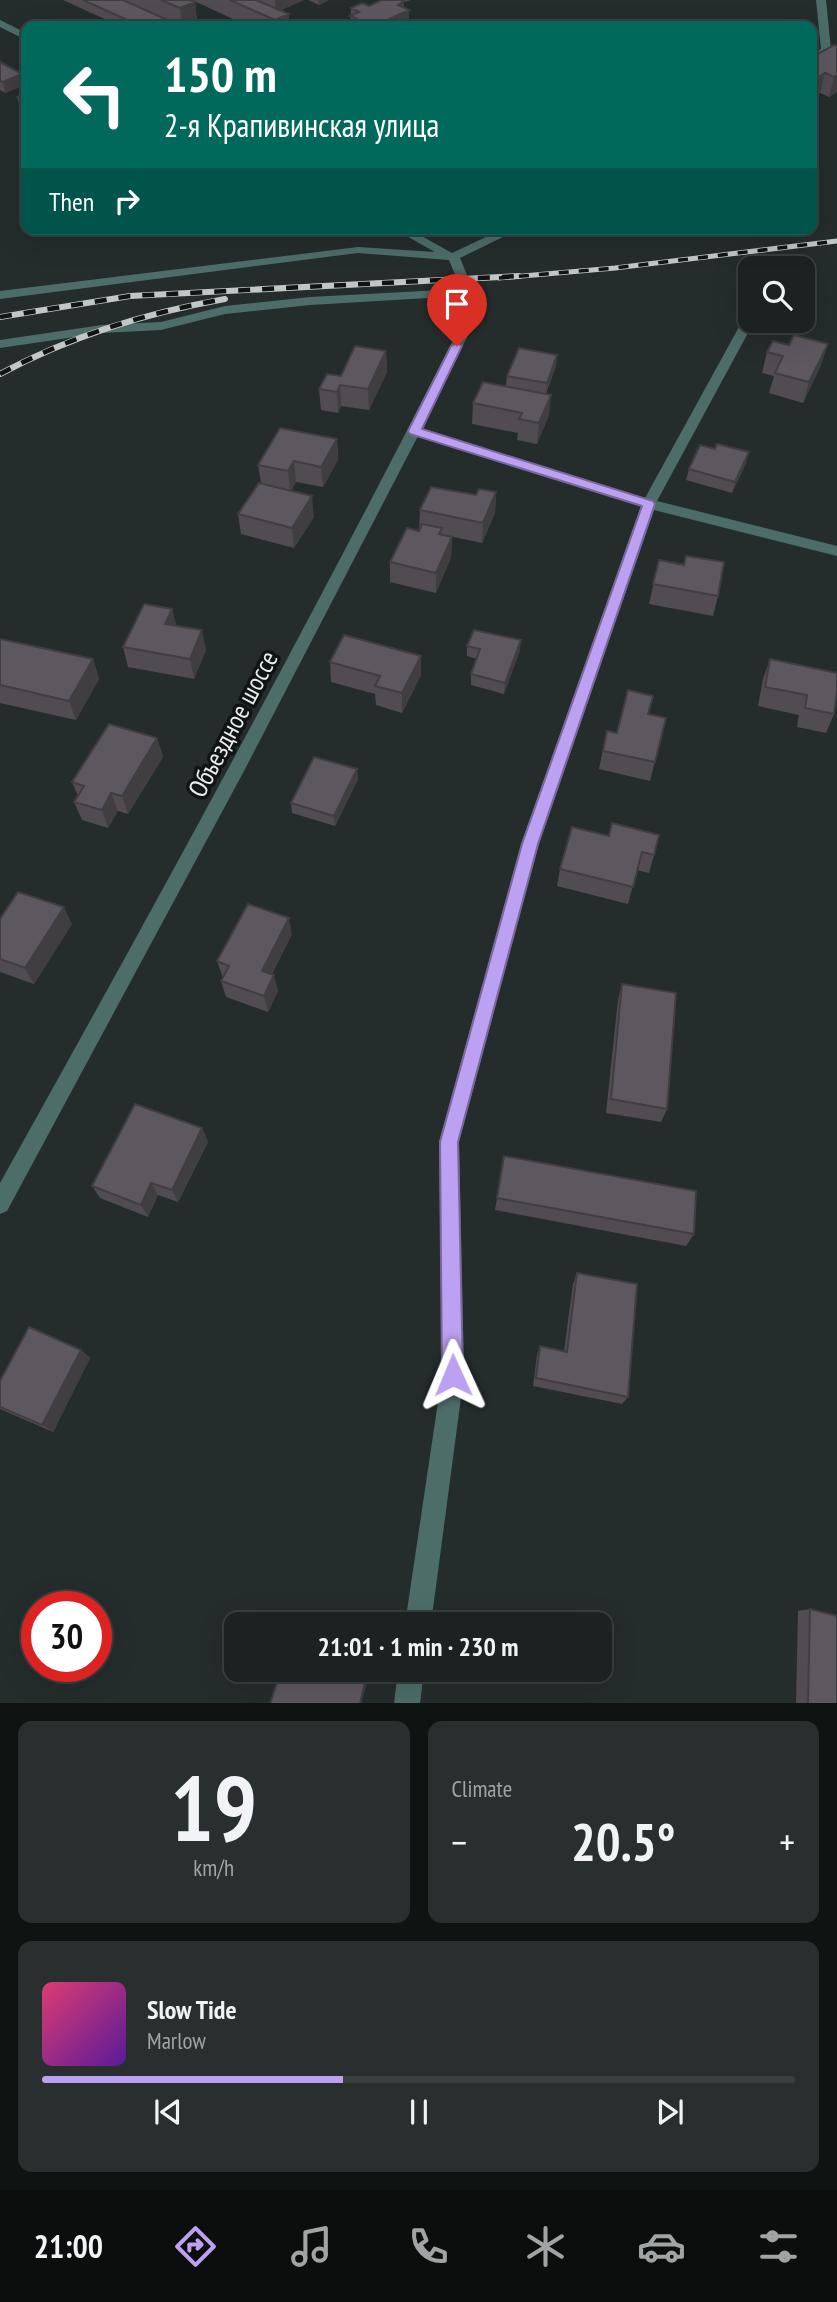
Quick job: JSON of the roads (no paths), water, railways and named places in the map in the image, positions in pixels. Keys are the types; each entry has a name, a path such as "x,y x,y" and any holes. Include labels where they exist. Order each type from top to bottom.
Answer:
{"street":[{"path":"821,0 826,50"},
{"path":"0,23 21,34"},
{"path":"817,56 826,50 837,51"},
{"path":"412,235 454,257"},
{"path":"0,295 358,250 454,257 500,235"},
{"name":"Объездное шоссе","path":"0,1204 373,515 467,325 468,292 454,257"},
{"path":"0,344 88,331 162,326 225,310 310,301 468,292"},
{"path":"420,1612 453,1375 449,1142 530,844 649,504 742,333"},
{"path":"415,431 649,504 837,551"},
{"path":"407,1703 410,1682"}],"railway":[{"path":"499,278 615,268 837,241"},
{"path":"0,317 130,296 519,276"},
{"path":"0,374 81,337 166,311 225,299"}]}
